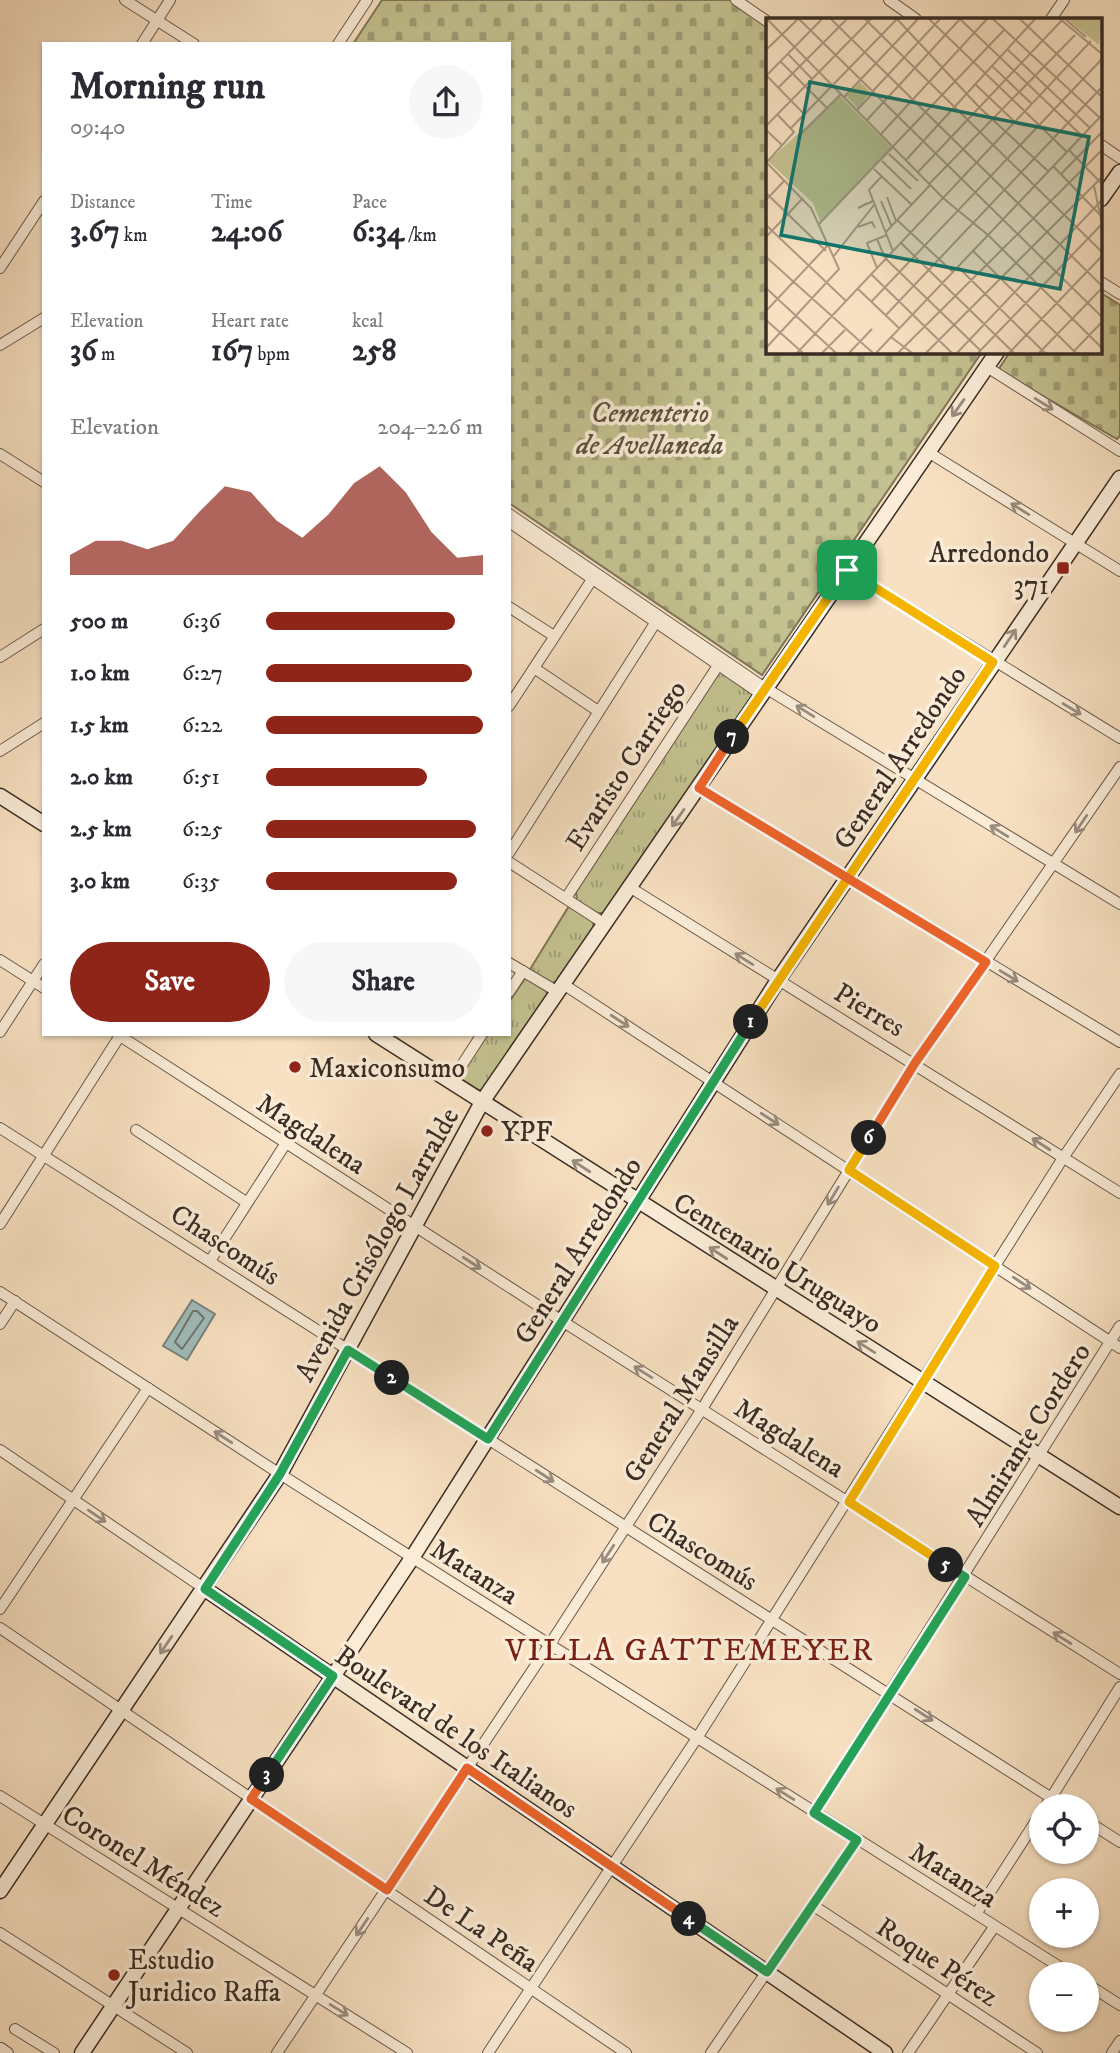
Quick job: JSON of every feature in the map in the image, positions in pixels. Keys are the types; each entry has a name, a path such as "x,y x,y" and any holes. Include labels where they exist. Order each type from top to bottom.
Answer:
{"street":[{"path":"125,0 191,42"},
{"path":"143,42 170,0"},
{"path":"339,42 367,0"},
{"path":"736,0 766,21"},
{"path":"890,0 915,18"},
{"path":"1052,18 1064,0"},
{"path":"1102,146 1120,158"},
{"path":"1102,198 1120,172"},
{"path":"0,268 42,204"},
{"path":"1102,283 1120,294"},
{"path":"0,345 42,319"},
{"name":"Avenida Crisólogo Larralde","path":"0,1892 280,1474 482,1102 996,354"},
{"path":"987,368 1120,451"},
{"path":"928,452 1120,571"},
{"path":"0,454 42,481"},
{"name":"General Arredondo","path":"82,2053 412,1558 778,979 1120,478"},
{"path":"511,515 594,576"},
{"path":"511,523 764,691 1120,904"},
{"path":"847,570 1120,738"},
{"path":"511,703 594,576"},
{"path":"511,608 554,636"},
{"path":"511,850 658,619"},
{"path":"0,657 42,630"},
{"name":"Evaristo Carriego","path":"566,898 720,661"},
{"path":"534,668 598,711"},
{"path":"0,751 42,724"},
{"name":"General Mansilla","path":"277,2053 550,1644 702,1409 915,1063 1120,767"},
{"path":"699,788 1120,1042"},
{"path":"0,796 42,821"},
{"path":"511,863 606,924"},
{"name":"Pierres","path":"631,888 1120,1193"},
{"path":"0,960 42,987"},
{"path":"511,964 560,988 713,1081 1120,1348"},
{"path":"0,1032 42,967"},
{"path":"511,989 523,971"},
{"path":"0,1224 119,1036"},
{"name":"Magdalena","path":"122,1036 562,1321 1120,1674"},
{"path":"451,1082 481,1036"},
{"name":"Centenario Uruguayo","path":"385,1037 482,1102 1120,1507"},
{"path":"488,2053 697,1738 849,1502 1063,1158 1120,1074"},
{"name":"Chascomús","path":"0,1128 890,1693 1037,1794"},
{"path":"136,1130 246,1202"},
{"path":"210,1261 285,1143"},
{"name":"Matanza","path":"0,1292 280,1474 1051,1962"},
{"path":"0,1324 15,1301"},
{"name":"Almirante Cordero","path":"814,1813 965,1577 1120,1326"},
{"path":"0,1609 148,1388"},
{"name":"Boulevard de los Italianos","path":"0,1450 885,2053"},
{"name":"De La Peña","path":"0,1628 626,2053"},
{"path":"1054,1794 1120,1687"},
{"name":"Coronel Méndez","path":"0,1796 407,2053"},
{"path":"1099,1829 1120,1842"},
{"path":"976,1914 1029,1832"},
{"path":"711,2053 857,1840"},
{"name":"Roque Pérez","path":"814,1906 1037,2053"},
{"path":"908,2053 994,1927"},
{"path":"0,1933 187,2053"},
{"path":"1099,1990 1118,2000"},
{"path":"15,2029 54,2053"},
{"path":"1112,2053 1120,2041"},
{"path":"1,2049 8,2053"}],"green space":[{"name":"Cementerio de Avellaneda","path":"382,0 734,0 766,23 766,354 981,354 762,675 511,504 511,42 354,42"},
{"path":"1102,294 1120,305 1120,436 1117,439 1000,371 1009,354 1102,354"},
{"path":"720,671 753,695 604,913 598,913 577,901 576,892"},
{"path":"569,906 592,921 594,927 558,981 552,983 529,971"},
{"path":"526,977 546,991 548,996 483,1090 478,1090 462,1080 461,1074 487,1036 511,1036 511,999"}],"water":[{"path":"192,1300 215,1314 187,1360 163,1346"}],"place":[{"name":"Arredondo 371","path":"1063,568"},
{"name":"Maxiconsumo","path":"295,1067"},
{"name":"YPF","path":"487,1131"},
{"name":"Estudio Juridico Raffa","path":"114,1975"}],"district":[{"name":"VILLA GATTEMEYER","path":"690,1649"}],"route":[{"path":"847,570 699,788 846,877 916,920 986,962 915,1063 849,1170 995,1266 849,1502 965,1577 814,1813 857,1840 767,1972 467,1768 387,1890 251,1799 333,1676 205,1589 280,1474 304,1425 348,1350 488,1439 778,979 846,877 915,779 993,662 847,570"}]}
